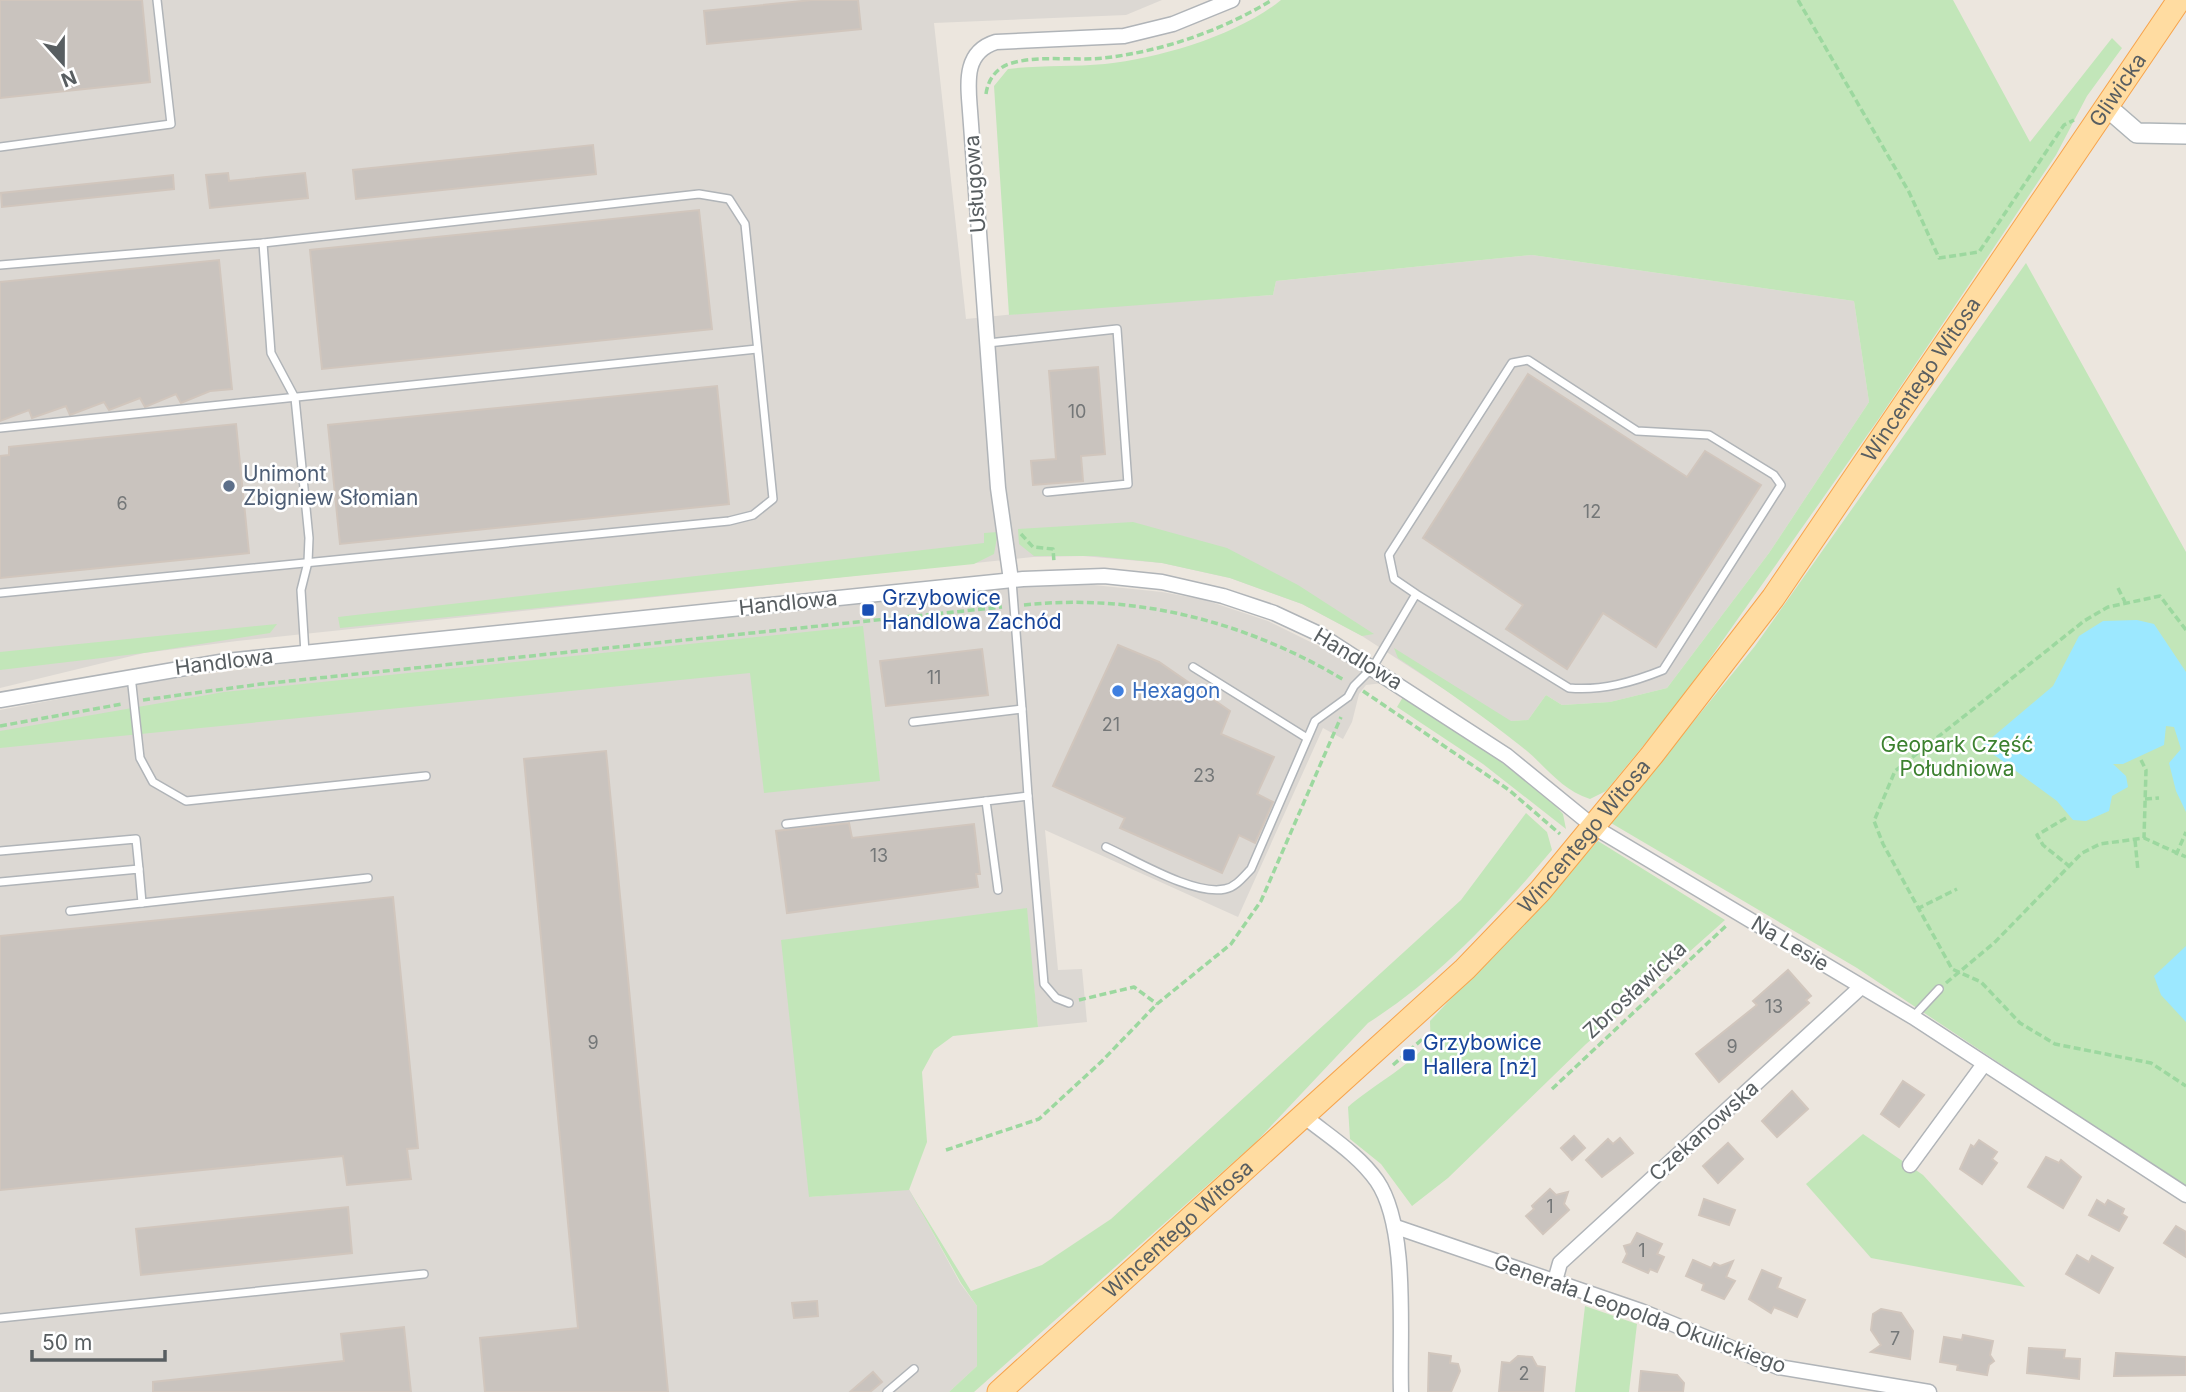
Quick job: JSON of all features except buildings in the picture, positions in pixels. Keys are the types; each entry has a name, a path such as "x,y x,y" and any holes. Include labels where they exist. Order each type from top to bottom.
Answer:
{"main road":[{"name":"Gliwicka","path":"2055,178 2179,0"},
{"name":"Wincentego Witosa","path":"999,1392 1305,1117 1496,938 1594,827 1773,598 2055,178"}],"street":[{"name":"Usługowa","path":"1012,580 998,488 968,85 968,74 975,55 996,42 1085,40 1135,33 1184,20 1232,0"},
{"path":"2107,107 2137,133 2186,134"},
{"name":"Handlowa","path":"0,700 130,676 305,653 1054,576 1142,579 1223,596 1274,613 1317,633 1507,756 1594,827"},
{"name":"Na Lesie","path":"1594,827 1913,1017 2186,1195"},
{"name":"Czekanowska","path":"1555,1281 1560,1263 1861,987"},
{"path":"1910,1165 1983,1064"},
{"path":"1305,1117 1368,1170 1388,1202 1396,1227 1401,1392"},
{"name":"Generała Leopolda Okulickiego","path":"1396,1227 1641,1311 1778,1367 1928,1392"}],"lane":[{"path":"0,147 171,124 157,0"},
{"path":"0,265 263,243 699,194 729,199 745,224 773,499 753,515 729,521 0,593"},
{"path":"263,243 271,353 295,398 309,538 308,562 301,590 305,653"},
{"path":"987,343 1117,330 1128,484 1047,492"},
{"path":"0,428 757,349"},
{"path":"1528,360 1637,431 1709,435 1774,475 1781,485 1663,670 1636,681 1587,690 1569,688 1416,594 1394,579 1389,555 1512,363 1528,360"},
{"path":"1012,580 1044,984 1056,998 1069,1003"},
{"path":"1106,847 1197,888 1226,889 1239,882 1251,869 1315,721 1348,696 1373,667 1416,594"},
{"path":"1193,667 1307,738"},
{"path":"130,676 140,758 153,782 186,802 426,776"},
{"path":"913,722 1022,709"},
{"path":"786,824 1028,796"},
{"path":"986,801 998,890"},
{"path":"0,851 136,839 142,903"},
{"path":"0,882 139,869"},
{"path":"70,911 368,878"},
{"path":"1913,1017 1940,989"},
{"path":"0,1318 424,1274"},
{"path":"887,1392 915,1368"}],"path":[{"path":"985,102 989,80 996,71 1013,62 1104,58 1165,46 1227,24 1272,0"},
{"path":"1798,0 1909,192 1939,258 1979,252 2064,125 2107,107"},
{"path":"1020,532 1033,547 1053,549"},
{"path":"2118,588 2125,602"},
{"path":"2186,630 2160,596 2108,607 2084,621 1895,771 1874,821 1917,909 1952,969 1958,974 1981,982 2021,1023 2055,1044 2151,1063 2186,1086"},
{"path":"0,726 207,690 1014,606 1091,603 1191,616 1279,644 1354,686 1509,790 1562,835"},
{"path":"946,1150 1039,1119 1101,1062 1157,1004 1231,944 1261,901 1338,729 1348,696"},
{"path":"2141,760 2146,770 2144,838"},
{"path":"2145,799 2159,798"},
{"path":"2066,818 2037,835 2043,845 2069,866"},
{"path":"2176,855 2186,832"},
{"path":"1940,989 1994,943 2082,853 2100,844 2144,838 2176,855 2186,857"},
{"path":"2135,840 2138,871"},
{"path":"1917,909 1957,889"},
{"name":"Zbrosławicka","path":"1552,1089 1739,913"},
{"path":"1069,1003 1134,987 1157,1004"},
{"path":"1393,1065 1427,1035"}],"shaded area":[{"path":"0,0 1162,0 1126,15 934,23 966,319 1054,310 1273,295 1276,281 1532,255 1854,301 1869,402 1769,553 1667,688 1610,702 1562,705 1546,695 1528,720 1511,721 1502,731 1467,704 1362,636 1302,604 1230,578 1162,563 1083,556 1033,557 237,641 144,653 0,688"},
{"path":"1044,584 1084,584 1162,592 1205,600 1268,621 1345,659 1383,683 1366,685 1359,694 1352,722 1343,739 1323,728 1238,917 1045,830 1058,970 1082,969 1087,1022 1038,1027 1026,908 809,1197 909,1189 960,1283 977,1306 977,1366 949,1392 0,1392 0,710 150,682 332,657"}],"green space":[{"path":"1281,0 1953,0 2030,142 2112,38 2122,48 2087,96 2056,155 1880,417 1680,701 1606,791 1590,799 1562,784 1507,735 1398,658 1394,648 1511,721 1528,720 1546,695 1562,705 1610,702 1667,688 1769,553 1869,402 1854,301 1532,255 1276,281 1273,295 1009,315 994,86 1008,69 1105,64 1174,50 1243,24"},
{"name":"Geopark Część Południowa","path":"2026,263 2186,552 2186,1188 1857,968 1611,823 1755,646"},
{"path":"1133,522 1227,548 1298,585 1374,634 1362,636 1302,604 1230,578 1162,563 1095,556 1034,556 1019,544 1018,529"},
{"path":"998,532 994,554 974,564 340,628 338,617 984,543 984,533"},
{"path":"277,624 270,633 144,653 0,670 0,652"},
{"path":"863,626 880,781 764,793 750,673 0,748 0,731 224,692"},
{"path":"1403,697 1490,753 1550,800 1563,814 1566,829 1483,764 1397,707"},
{"path":"1526,813 1547,832 1552,850 1466,944 1419,986 1368,1023 1255,1143 974,1392 949,1392 977,1366 977,1306 961,1283 909,1190 971,1291 1042,1265 1111,1219 1461,900"},
{"path":"1598,841 1725,920 1585,1045 1448,1178 1412,1206 1381,1164 1350,1139 1348,1107 1425,1047 1430,1037 1430,1021"},
{"path":"1027,908 1038,1027 953,1036 934,1050 922,1072 927,1142 909,1190 809,1197 781,940"},
{"path":"1863,1134 1923,1175 2025,1287 1871,1258 1806,1184"},
{"path":"1585,1306 1637,1324 1629,1392 1575,1392"}],"water":[{"path":"2137,620 2154,624 2186,672 2186,812 2176,791 2169,763 2181,749 2174,727 2166,726 2164,745 2123,764 2113,764 2126,776 2128,787 2112,796 2109,811 2086,821 2073,820 2057,801 1982,746 2053,686 2079,636 2103,621"},
{"path":"2186,946 2186,1022 2161,995 2154,976"}],"place":[{"name":"Unimont Zbigniew Słomian","path":"229,486"},
{"name":"Grzybowice Handlowa Zachód","path":"868,610"},
{"name":"Hexagon","path":"1118,691"},
{"name":"Grzybowice Hallera [nż]","path":"1409,1055"}]}
